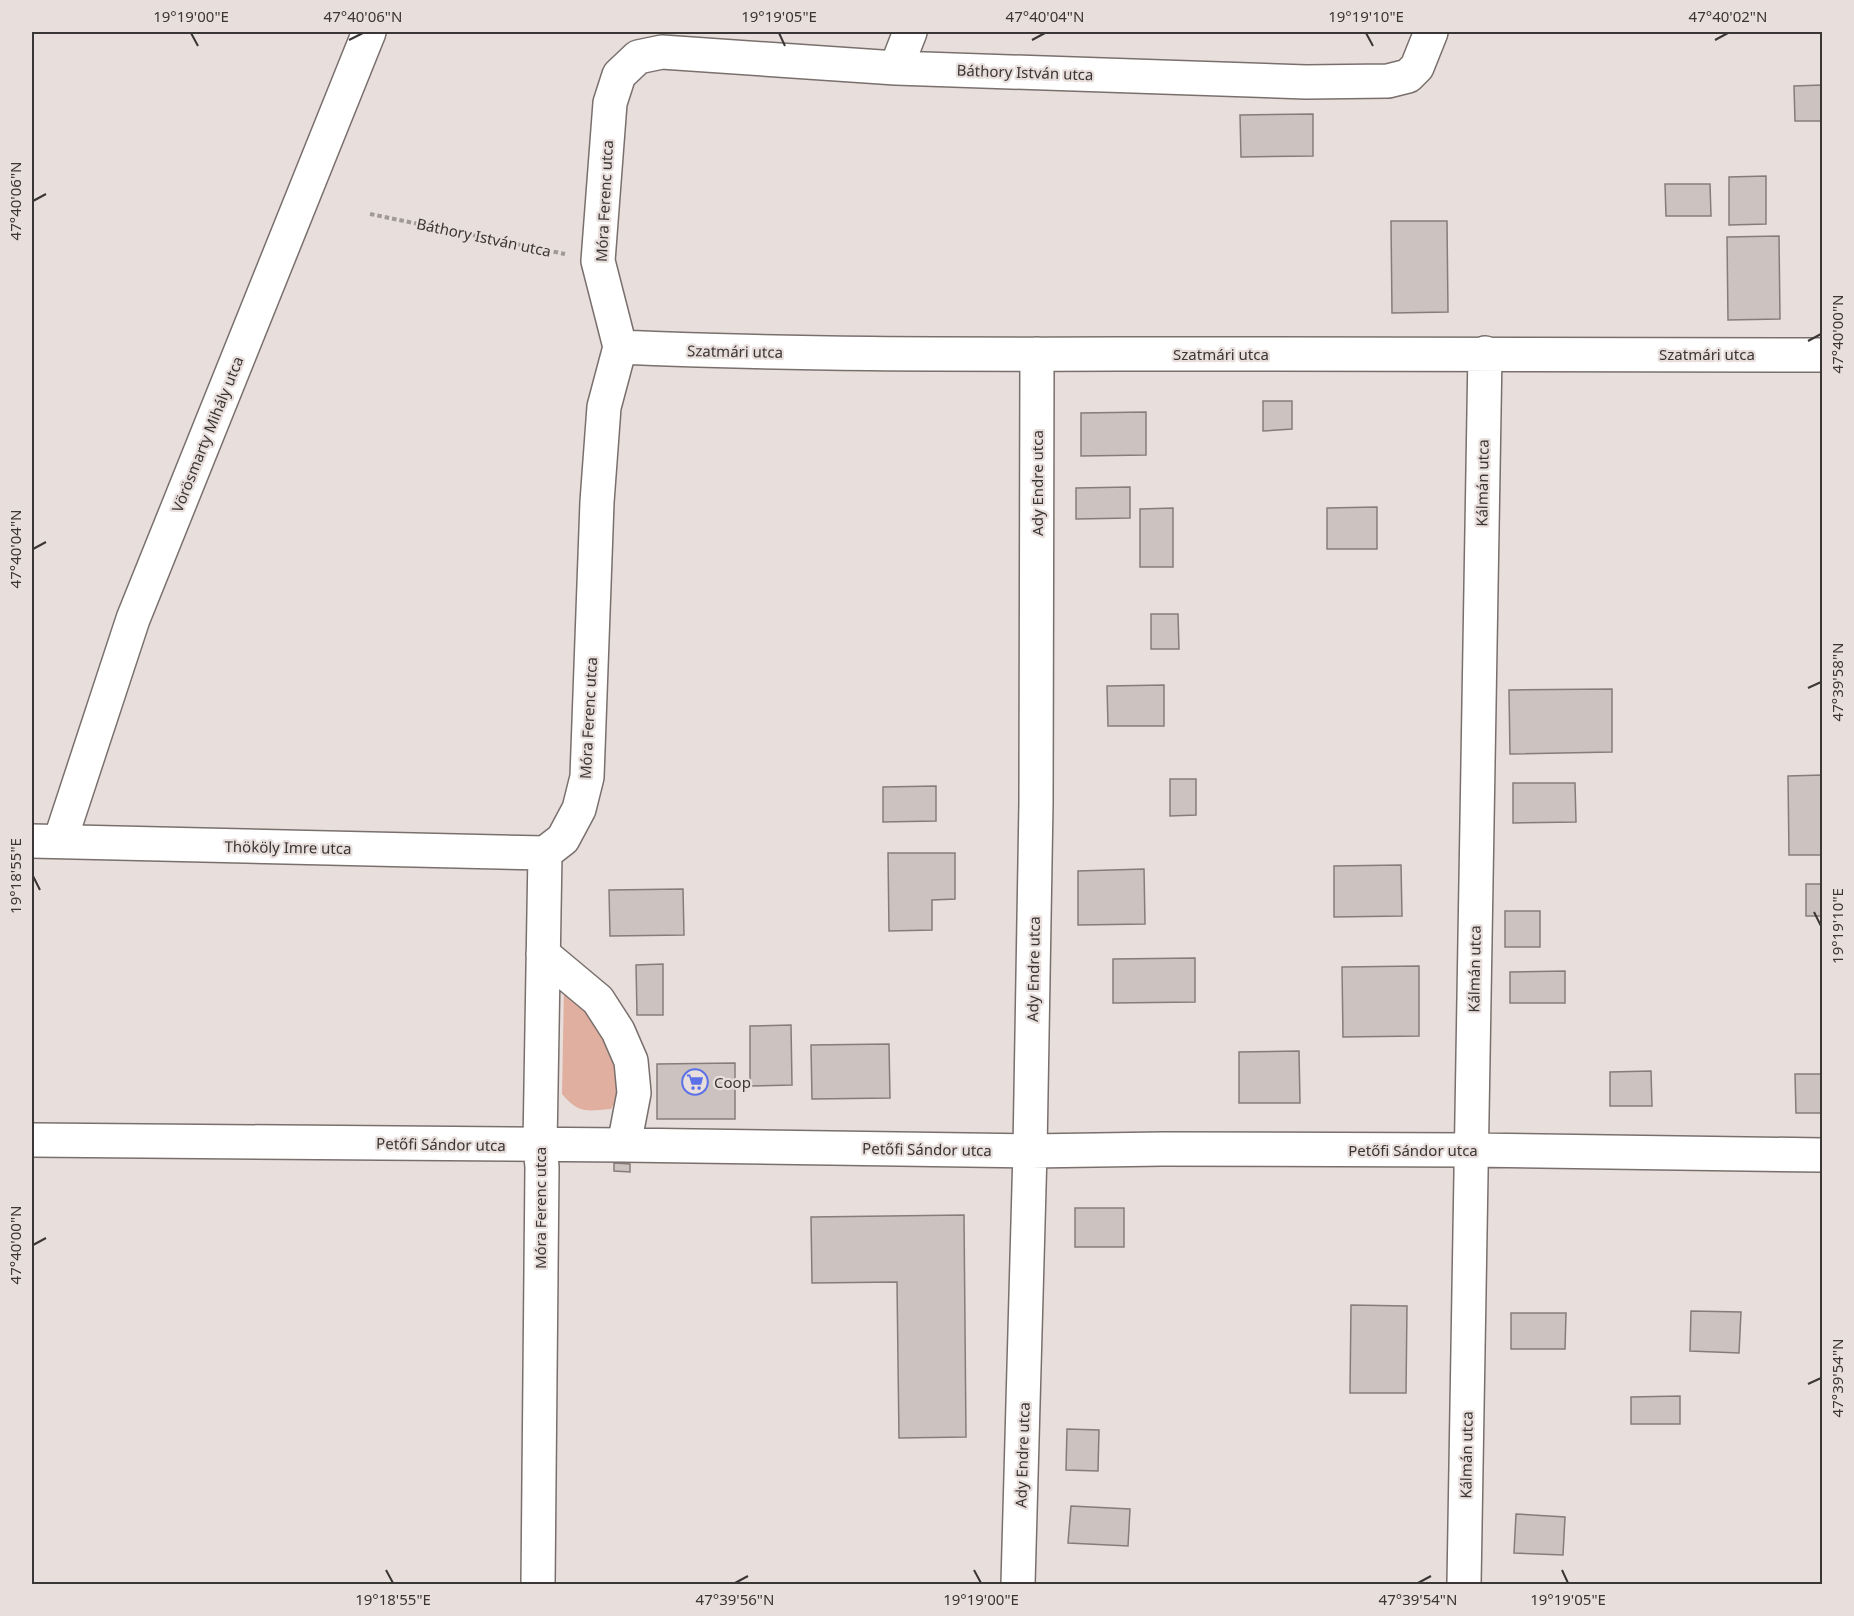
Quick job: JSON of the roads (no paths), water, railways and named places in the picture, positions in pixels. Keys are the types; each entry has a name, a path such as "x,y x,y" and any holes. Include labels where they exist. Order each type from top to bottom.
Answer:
{"street":[{"name":"Vörösmarty Mihály utca","path":"46,841 369,32"},
{"path":"896,68 910,32"},
{"name":"Báthory István utca","path":"662,52 896,68 1306,82 1388,81 1408,76 1417,67 1431,32"},
{"name":"Móra Ferenc utca","path":"538,1584 542,1167 540,1145 545,853 563,839 579,809 587,777 597,502 604,407 620,347 598,261 610,103 619,75 638,57 662,52"},
{"name":"Szatmári utca","path":"620,347 716,351 1037,354 1822,355"},
{"name":"Kálmán utca","path":"1464,1584 1485,353"},
{"name":"Ady Endre utca","path":"1018,1584 1030,1151 1036,791 1037,354"},
{"name":"Thököly Imre utca","path":"46,841 545,853"},
{"path":"543,954 598,1000 618,1031 631,1061 634,1093 624,1145"},
{"name":"Petőfi Sándor utca","path":"32,1140 1030,1151 1470,1150 1822,1155"}],"place":[{"name":"Coop","path":"695,1082"}]}
